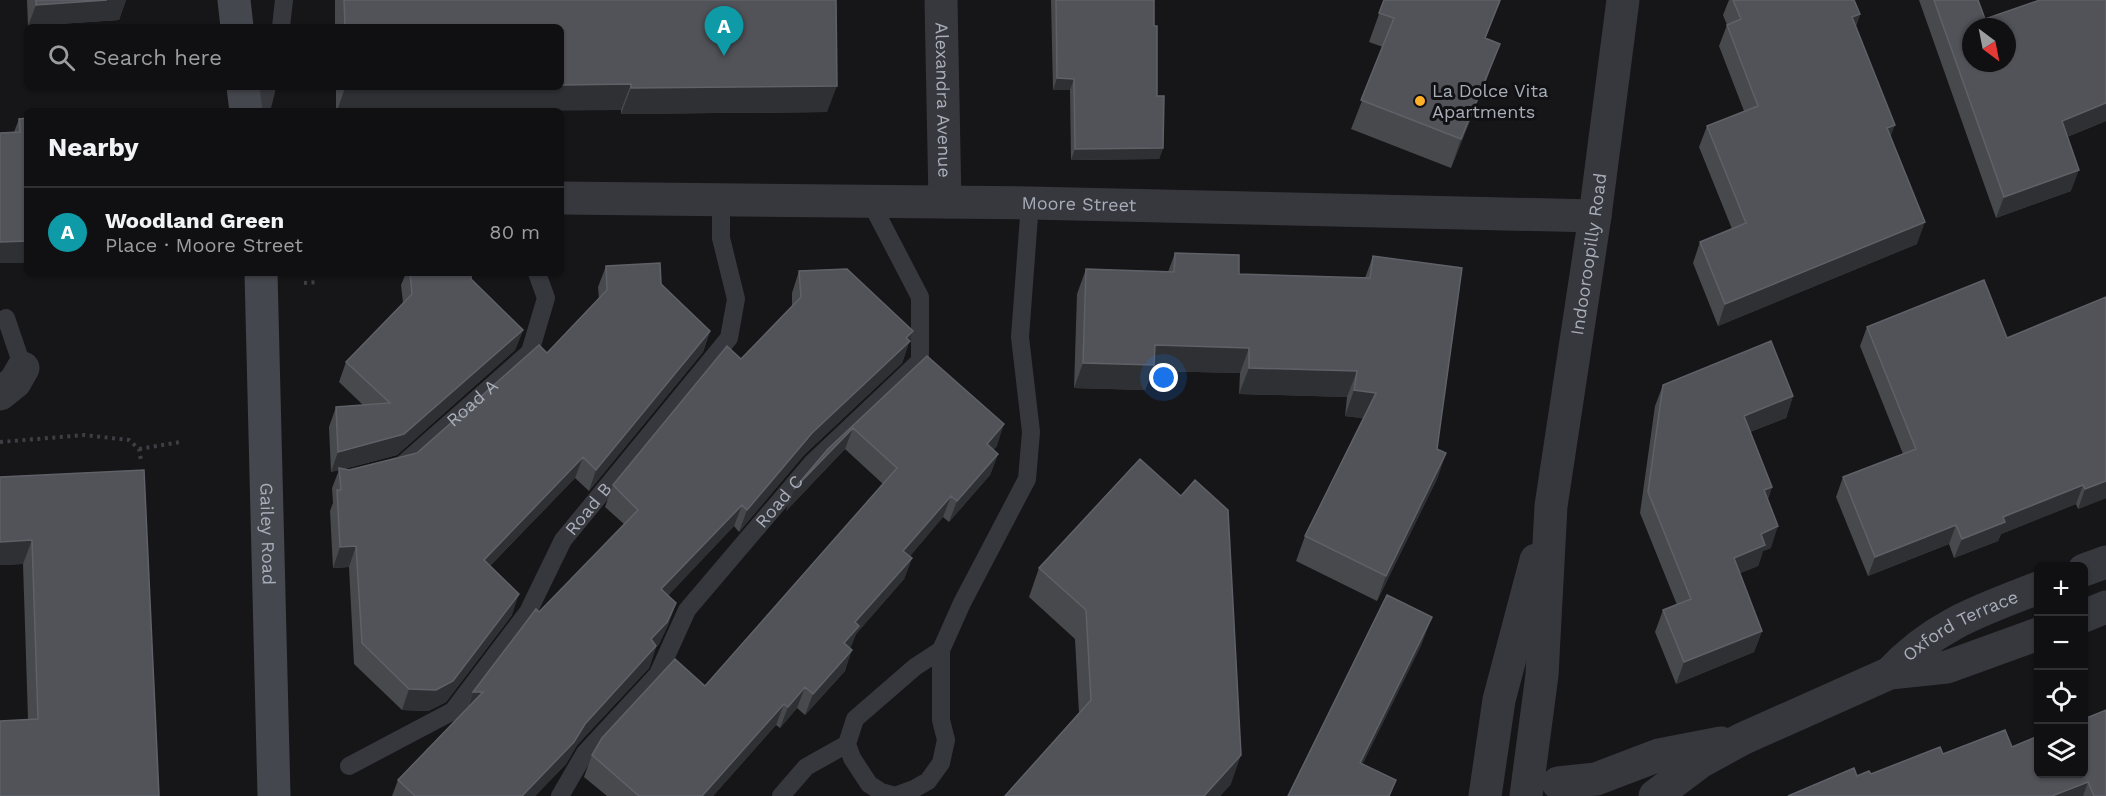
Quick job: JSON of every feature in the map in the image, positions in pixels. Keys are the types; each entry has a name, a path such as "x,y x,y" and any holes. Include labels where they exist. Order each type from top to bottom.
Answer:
{"main road":[{"path":"234,0 237,24"},
{"path":"243,90 246,108"},
{"name":"Gailey Road","path":"261,276 274,796"}],"street":[{"name":"Alexandra Avenue","path":"941,0 945,202"},
{"name":"Indooroopilly Road","path":"1548,786 1542,675 1551,506 1595,216 1623,0"},
{"name":"Moore Street","path":"564,198 1030,203 1595,216"},
{"path":"0,394 15,382 23,368"},
{"name":"Indooroopilly Road","path":"1485,796 1494,726 1508,659 1551,506"},
{"path":"2088,569 2106,562"},
{"name":"Oxford Terrace","path":"1890,673 1912,650 1945,627 2034,590"},
{"path":"2088,614 2106,607"},
{"name":"Oxford Terrace","path":"1655,796 1700,762 1742,739 1890,673 1947,668 2034,635"},
{"name":"Oxford Terrace","path":"1548,786 1596,779 1659,755 1742,739"},
{"path":"1511,796 1548,786"}],"lane":[{"path":"281,24 284,0"},
{"path":"262,108 266,90"},
{"name":"Road B","path":"349,766 453,711 528,612 563,540 729,338 736,299 721,238 721,200"},
{"name":"Road C","path":"560,796 585,753 658,675 687,610 812,463 920,361 920,297 870,201"},
{"path":"941,650 915,667 855,719 848,744 857,770 869,784 881,792 895,796 914,789 928,781 941,763 946,740 941,720 941,650 962,603 1026,479 1031,432 1020,337 1030,203"},
{"name":"Road A","path":"381,470 402,465 530,352 546,298 538,276"},
{"path":"6,318 23,368"},
{"path":"781,796 806,767 848,744"}],"path":[{"path":"304,283 317,282"},
{"path":"0,442 84,435 129,440 139,449 141,460"},
{"path":"139,449 180,442"}],"building":[{"path":"36,0 107,0 36,5"},
{"path":"344,0 836,0 837,86 631,88 631,84 564,85 564,24 345,24"},
{"path":"1056,0 1154,0 1154,26 1157,26 1157,96 1164,96 1163,148 1075,149 1074,79 1057,78"},
{"name":"La Dolce Vita Apartments","path":"1384,0 1500,0 1485,38 1500,44 1461,139 1361,100 1394,18 1379,13"},
{"path":"1733,0 1854,0 1860,14 1852,17 1895,125 1887,128 1925,222 1725,304 1700,242 1746,223 1707,126 1758,106 1727,25 1741,19"},
{"path":"1934,0 1978,0 1985,18 1962,18 1962,72 2016,72 2016,18 1988,18 2040,0 2106,0 2106,103 2062,121 2079,170 2004,197"},
{"path":"24,118 24,241 0,242 0,133 20,132 19,119"},
{"path":"1175,253 1239,255 1239,274 1370,278 1373,256 1462,268 1437,449 1446,453 1386,576 1305,536 1376,393 1354,390 1357,371 1249,368 1249,348 1155,345 1154,365 1083,363 1086,269 1174,272"},
{"path":"660,263 661,284 710,331 596,470 583,457 484,560 519,594 453,681 436,690 409,689 362,643 356,546 340,547 337,490 341,490 339,468 349,470 417,453 539,345 547,353 607,290 606,266"},
{"path":"847,269 913,331 906,338 910,341 812,433 747,510 742,505 661,589 676,603 667,622 651,639 656,646 585,724 574,742 522,796 415,796 398,780 483,692 473,692 536,609 539,612 638,510 613,485 727,346 741,359 801,297 799,271"},
{"path":"410,276 471,276 471,279 523,330 404,434 338,452 336,407 390,403 346,362 412,294"},
{"path":"1984,280 2007,338 2106,297 2106,481 2085,489 2083,485 2003,517 2005,522 1962,539 1956,525 1875,557 1843,477 1916,449 1867,327"},
{"path":"1771,341 1793,396 1744,416 1772,487 1764,490 1778,526 1761,534 1765,545 1734,558 1762,631 1684,662 1663,610 1691,599 1648,492 1663,385"},
{"path":"927,356 1004,424 987,444 998,454 957,501 951,496 903,551 912,558 855,622 859,626 844,643 852,650 813,694 805,687 788,707 784,704 702,796 639,796 592,755 602,738 675,659 705,686 897,468 853,428 794,489 828,449"},
{"path":"1140,459 1181,496 1195,480 1228,510 1241,755 1204,796 1005,796 1091,700 1086,610 1039,568"},
{"path":"144,470 159,796 0,796 0,721 38,719 32,540 0,542 0,477"},
{"path":"1387,595 1432,617 1360,763 1396,780 1389,796 1288,796"},
{"path":"2106,710 2106,796 2094,796 2088,782 2052,796 1788,796 1854,768 1857,776 1869,771 1871,774 1940,747 1943,754 2005,730 2012,747 2034,738 2034,778 2088,778 2088,717"}],"place":[{"name":"Woodland Green","path":"724,56"},
{"name":"La Dolce Vita Apartments","path":"1420,101"}]}
